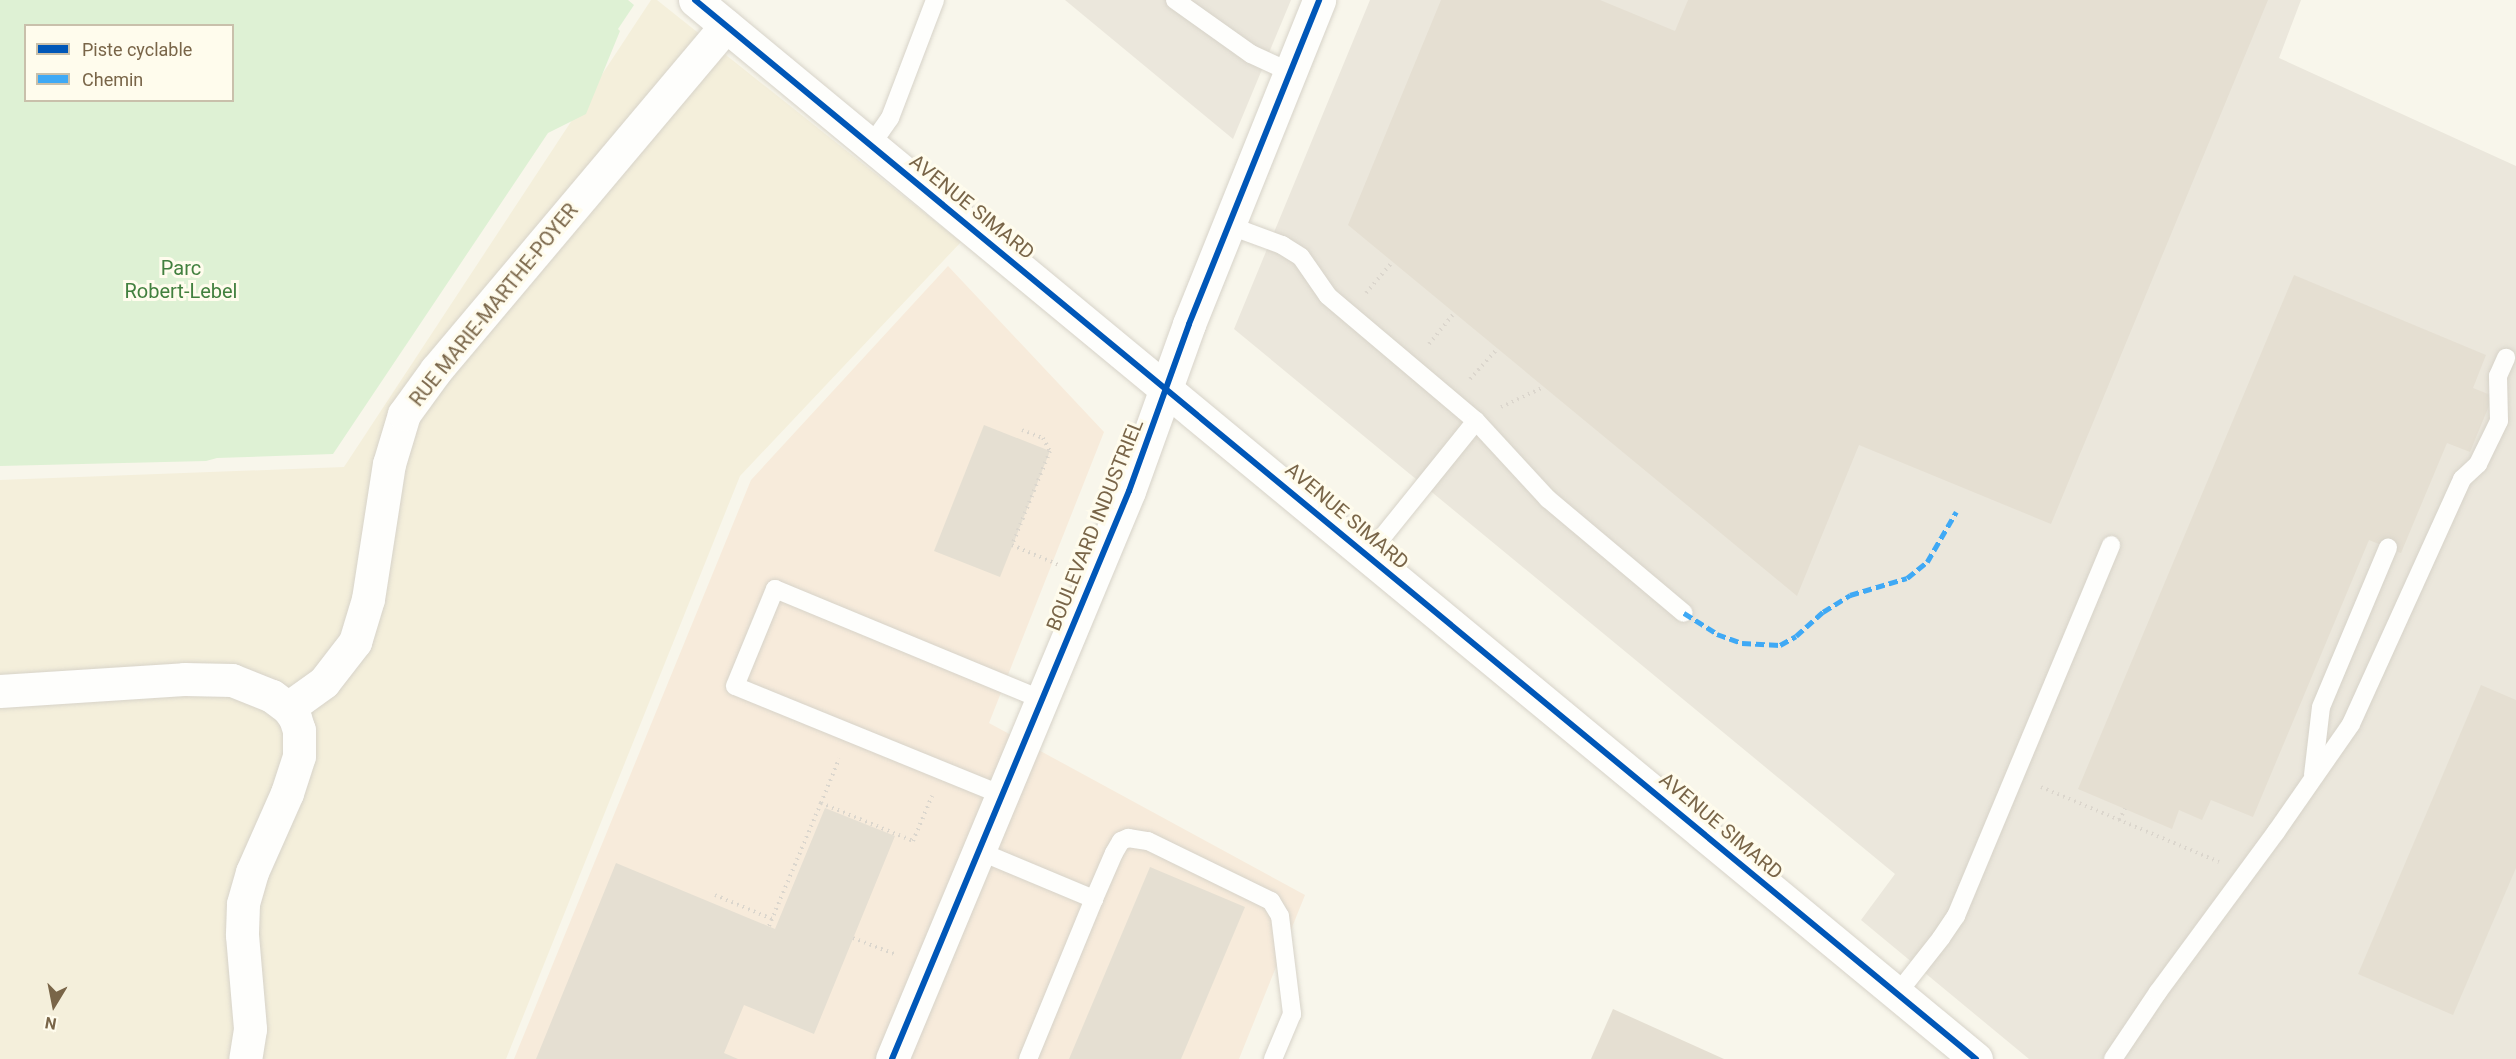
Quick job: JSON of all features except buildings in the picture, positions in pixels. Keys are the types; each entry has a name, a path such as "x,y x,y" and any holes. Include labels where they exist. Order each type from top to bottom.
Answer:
{"street":[{"name":"AVENUE SIMARD","path":"695,0 1166,387 1976,1059"},
{"name":"BOULEVARD INDUSTRIEL","path":"892,1059 1129,492 1166,387 1228,225 1319,0"},
{"name":"RUE MARIE-MARTHE-POYER","path":"288,708 324,681 356,642 368,599 388,464 404,414 436,370 726,26"},
{"path":"0,691 183,679 232,680 254,687 288,708 299,730 299,756 252,873 243,904 242,934 250,1029 245,1059"}],"lane":[{"path":"871,145 890,118 935,0"},
{"path":"1175,0 1251,54 1290,72"},
{"path":"1228,225 1282,245 1302,257 1328,296 1476,421 1548,499 1684,613"},
{"path":"2113,1059 2158,992 2245,874 2350,724 2462,479 2478,464 2499,421 2498,376 2506,358"},
{"path":"1368,555 1476,421"},
{"path":"1897,993 1941,938 1959,908 2111,545"},
{"path":"2313,778 2321,707 2388,548"},
{"path":"1002,795 735,686 775,589 1041,699"},
{"path":"1028,1059 1114,853 1121,842 1128,838 1148,841 1271,901 1280,916 1292,1014 1273,1059"},
{"path":"979,851 1094,899"}],"path":[{"path":"1378,279 1393,261"},
{"path":"1440,331 1455,312"},
{"path":"1483,366 1498,348"},
{"path":"1520,398 1544,387"},
{"path":"1022,430 1043,438 1050,451 1012,545 1062,566"},
{"path":"769,927 849,732"},
{"path":"821,802 913,842 943,770"},
{"path":"2033,783 2245,874"},
{"path":"2120,820 2125,809"},
{"path":"716,895 772,919"},
{"path":"853,938 900,957"}],"shaded area":[{"path":"651,0 657,0 961,242 740,476 506,1059 0,1059 0,480 344,467"},
{"path":"1065,0 1291,0 1233,139"},
{"path":"1370,0 2301,0 2279,58 2516,166 2516,1059 2029,1059 1861,920 1895,874 1234,329"},
{"path":"948,266 1104,432 989,723 1305,895 1239,1059 514,1059 751,480"}],"green space":[{"name":"Parc Robert-Lebel","path":"0,0 628,0 634,5 618,29 620,31 586,114 548,133 333,454 217,458 206,461 0,466"}],"marked path":[{"path":"1684,613 1717,634 1742,643 1780,645 1796,636 1823,612 1850,595 1907,578 1927,562 1956,512"}],"cycle path":[{"path":"695,0 1976,1059"},
{"path":"892,1059 1129,491 1189,324 1319,0"}]}
